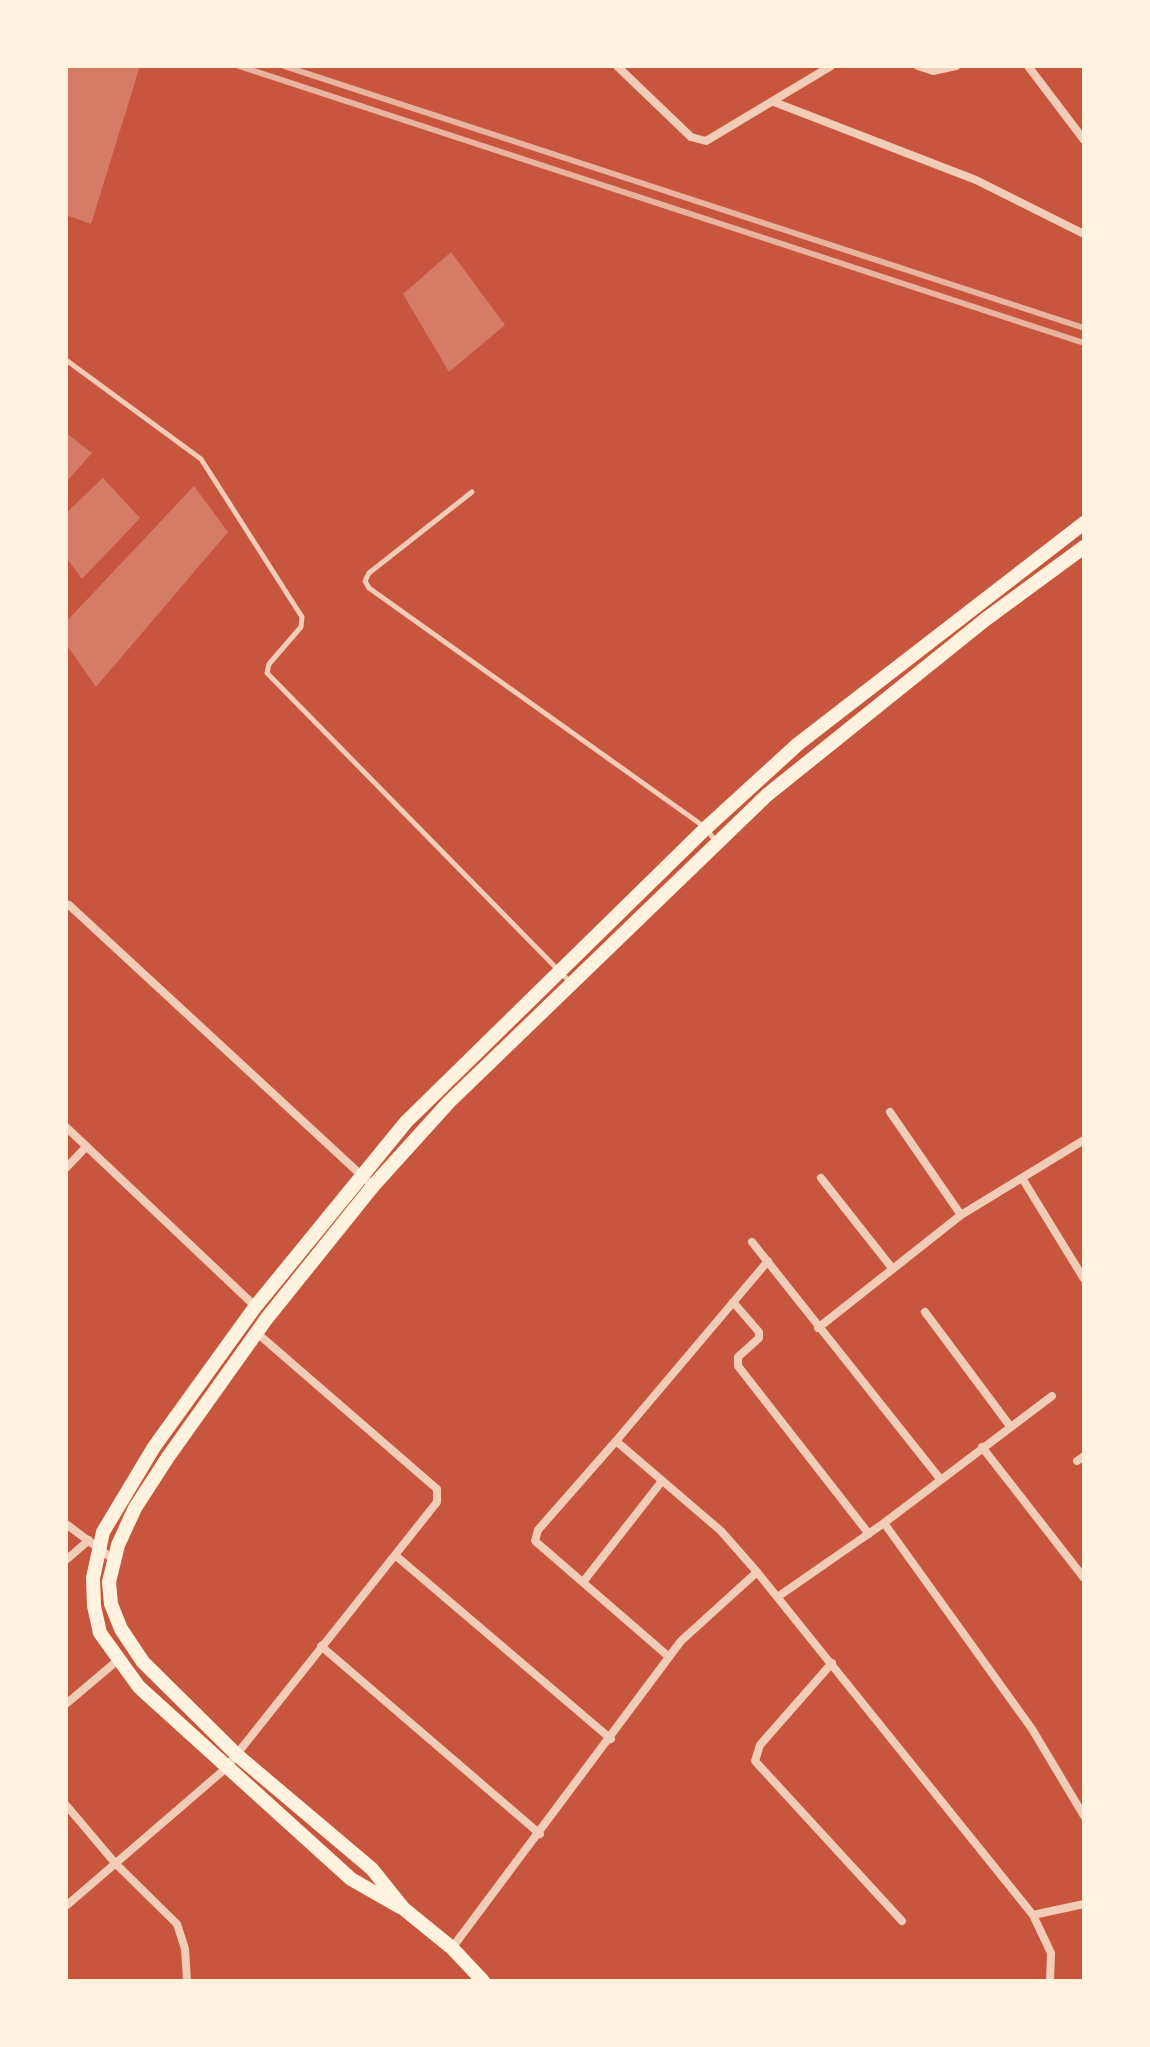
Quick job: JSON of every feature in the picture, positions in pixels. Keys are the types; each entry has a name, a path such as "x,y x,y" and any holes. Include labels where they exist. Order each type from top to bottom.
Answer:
{"main road":[{"path":"483,1981 452,1948 404,1909 351,1879 225,1769 139,1687 100,1633 94,1606 93,1543 154,1447 255,1307 359,1175 438,1090 706,828 798,744 1084,523"},
{"path":"404,1909 372,1869 237,1755 143,1662 121,1629 111,1604 113,1559 135,1508 267,1318 373,1186 449,1102 717,842 799,769 1018,595 1084,547"},
{"path":"1009,581 1018,595"}],"street":[{"path":"617,66 698,140 714,137 827,67"},
{"path":"918,66 933,71 956,66"},
{"path":"1028,66 1084,140"},
{"path":"774,102 986,185 1084,234"},
{"path":"69,905 373,1186"},
{"path":"890,1112 961,1215"},
{"path":"66,1127 267,1318"},
{"path":"818,1328 961,1215 1084,1140"},
{"path":"66,1168 86,1147"},
{"path":"821,1178 892,1268"},
{"path":"1022,1178 1084,1279"},
{"path":"752,1242 941,1480"},
{"path":"668,1656 538,1546 534,1536 768,1261"},
{"path":"733,1302 759,1332 759,1338 738,1357 738,1366 869,1534"},
{"path":"925,1312 1010,1426"},
{"path":"66,1906 225,1769 437,1502 437,1489 257,1333"},
{"path":"779,1596 869,1534 1052,1396"},
{"path":"616,1441 721,1531 779,1596 1033,1915 1051,1953 1050,1981"},
{"path":"982,1447 1081,1566 1084,1578"},
{"path":"583,1582 662,1481"},
{"path":"884,1523 1032,1729 1084,1816"},
{"path":"66,1524 113,1559"},
{"path":"66,1560 93,1543"},
{"path":"395,1555 611,1739"},
{"path":"452,1948 611,1739 668,1656 691,1630 757,1572"},
{"path":"321,1646 540,1834"},
{"path":"66,1704 118,1660"},
{"path":"832,1663 760,1745 755,1761 902,1921"},
{"path":"66,1805 115,1863 177,1924 185,1949 187,1981"},
{"path":"1033,1915 1084,1904"}],"lane":[{"path":"66,360 201,459 302,617 301,627 269,664 267,673 572,984"},
{"path":"472,492 369,573 365,581 369,588 706,828 717,842"}],"building":[{"path":"66,66 140,66 91,224 66,215"},
{"path":"451,252 505,325 449,372 403,294"},
{"path":"66,433 92,453 66,482"},
{"path":"103,478 140,518 82,579 66,557 66,513"},
{"path":"194,486 228,532 96,687 66,644 66,622"}],"railway":[{"path":"239,66 1084,343"},
{"path":"284,66 1084,328"}]}
